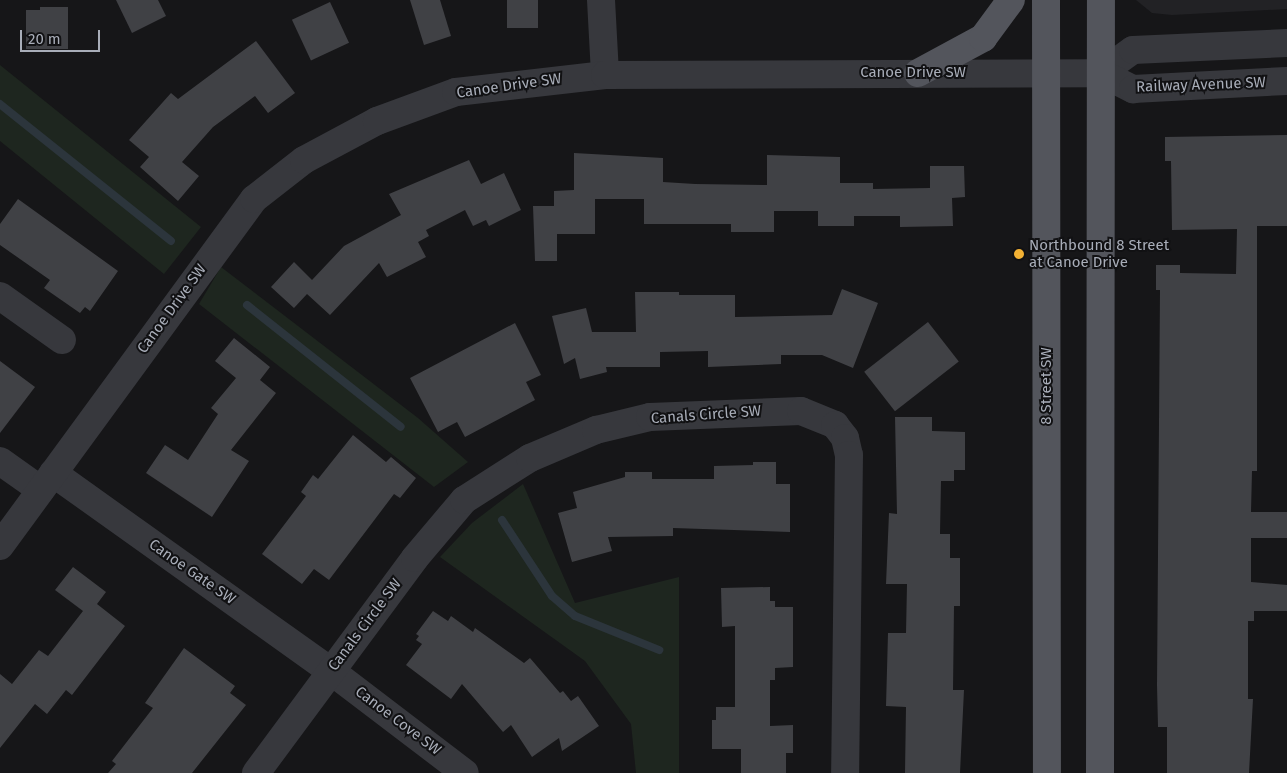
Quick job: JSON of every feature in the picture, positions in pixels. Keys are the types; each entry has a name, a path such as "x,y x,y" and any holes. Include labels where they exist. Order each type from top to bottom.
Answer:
{"main road":[{"path":"918,73 983,38 1011,0"},
{"name":"8 Street SW","path":"1046,0 1047,773"},
{"path":"1100,773 1101,0"}],"street":[{"path":"601,0 605,75"},
{"path":"1101,73 1134,50 1287,43"},
{"name":"Canoe Drive SW","path":"0,546 254,200 304,160 377,121 456,92 605,75 1101,73"},
{"name":"Railway Avenue SW","path":"1101,73 1133,89 1287,81"},
{"path":"0,296 62,340"},
{"name":"Canals Circle SW","path":"256,773 415,558 464,500 530,458 596,430 650,417 801,410 835,425 845,438 848,455 845,773"},
{"name":"Canoe Gate SW","path":"0,461 47,482 331,671"},
{"name":"Canoe Cove SW","path":"331,671 465,773"}],"shaded area":[{"path":"1136,0 1287,0 1287,9 1172,15 1152,13"},
{"path":"0,65 201,227 164,274 0,141"},
{"path":"221,267 418,418 468,462 434,487 199,304"},
{"path":"523,484 575,603 679,577 679,773 636,773 631,724 585,661 440,557 472,523"}],"building":[{"path":"116,0 158,0 166,16 132,33"},
{"path":"410,0 440,0 451,36 424,45"},
{"path":"507,0 538,0 538,28 507,28"},
{"path":"330,2 349,43 311,61 292,20"},
{"path":"40,7 68,7 68,49 26,49 26,10 40,10"},
{"path":"256,41 295,93 268,113 255,96 213,127 182,162 199,176 178,201 140,167 149,157 129,140 171,93 178,99"},
{"path":"1287,135 1287,226 1257,226 1257,471 1252,471 1251,512 1287,512 1287,538 1251,538 1251,582 1287,585 1287,611 1254,611 1254,621 1248,621 1248,699 1253,699 1249,773 1167,773 1167,727 1158,727 1157,685 1160,290 1156,290 1156,265 1180,265 1180,273 1236,274 1237,229 1172,230 1171,161 1165,161 1165,137"},
{"path":"574,153 663,158 663,182 695,184 767,185 767,155 840,157 840,183 873,183 873,189 930,188 930,166 964,166 965,197 952,198 953,226 900,227 900,216 854,216 854,226 818,226 818,211 774,211 774,232 731,232 731,224 644,224 644,199 595,199 595,234 557,234 557,261 535,261 533,206 554,206 554,191 574,190"},
{"path":"469,160 481,184 504,173 521,210 489,226 486,220 473,226 465,210 426,230 429,236 418,242 426,257 387,277 379,263 330,315 307,294 294,308 271,287 294,262 312,280 344,246 401,215 389,194"},
{"path":"18,199 118,271 90,311 85,307 80,313 44,288 50,280 0,245 0,224"},
{"path":"842,289 878,303 853,368 822,355 781,355 781,364 708,367 708,351 660,352 660,367 606,367 607,372 580,379 575,358 564,364 552,316 586,308 592,332 636,332 635,292 679,292 679,295 735,295 735,317 832,315"},
{"path":"928,322 959,361 895,411 864,372"},
{"path":"515,323 541,375 526,382 535,400 465,437 457,422 438,432 410,378"},
{"path":"234,338 270,367 260,380 276,393 231,450 249,461 212,517 146,473 165,445 188,460 218,414 211,408 236,378 215,361"},
{"path":"0,361 35,387 0,433"},
{"path":"895,417 932,417 932,431 965,432 965,470 954,470 954,481 941,481 940,534 950,534 950,558 960,558 960,606 954,606 953,690 964,690 960,773 905,773 906,707 886,706 888,633 906,633 907,584 886,584 889,513 897,514"},
{"path":"353,435 386,462 391,457 416,478 400,498 394,494 329,580 314,569 302,584 262,554 306,496 301,492 313,475 318,479"},
{"path":"753,462 776,462 776,484 790,484 790,532 673,528 673,536 608,537 612,551 572,562 558,513 577,508 573,492 625,477 625,472 652,472 652,479 714,479 714,466 753,465"},
{"path":"73,567 106,592 97,604 125,626 72,695 66,690 47,714 35,704 0,748 0,674 12,684 39,650 48,656 83,611 55,590"},
{"path":"770,587 770,601 775,601 775,607 793,607 793,667 775,668 775,680 770,680 770,726 793,725 793,753 786,753 786,773 741,773 741,749 712,749 712,720 716,720 716,707 735,707 735,626 722,627 721,588"},
{"path":"433,611 448,621 451,616 473,632 475,628 524,663 530,658 560,693 563,691 571,701 578,696 599,726 562,751 559,738 532,757 511,725 503,732 462,684 451,699 406,665 422,644 416,640 419,636 416,634"},
{"path":"184,648 235,686 230,693 246,705 192,773 108,773 116,764 112,761 153,708 145,703"}],"waterway":[{"path":"0,104 171,241"},
{"path":"247,305 401,427"},
{"path":"502,520 552,596 575,616 659,650"}],"place":[{"name":"Northbound 8 Street at Canoe Drive","path":"1019,254"}]}
